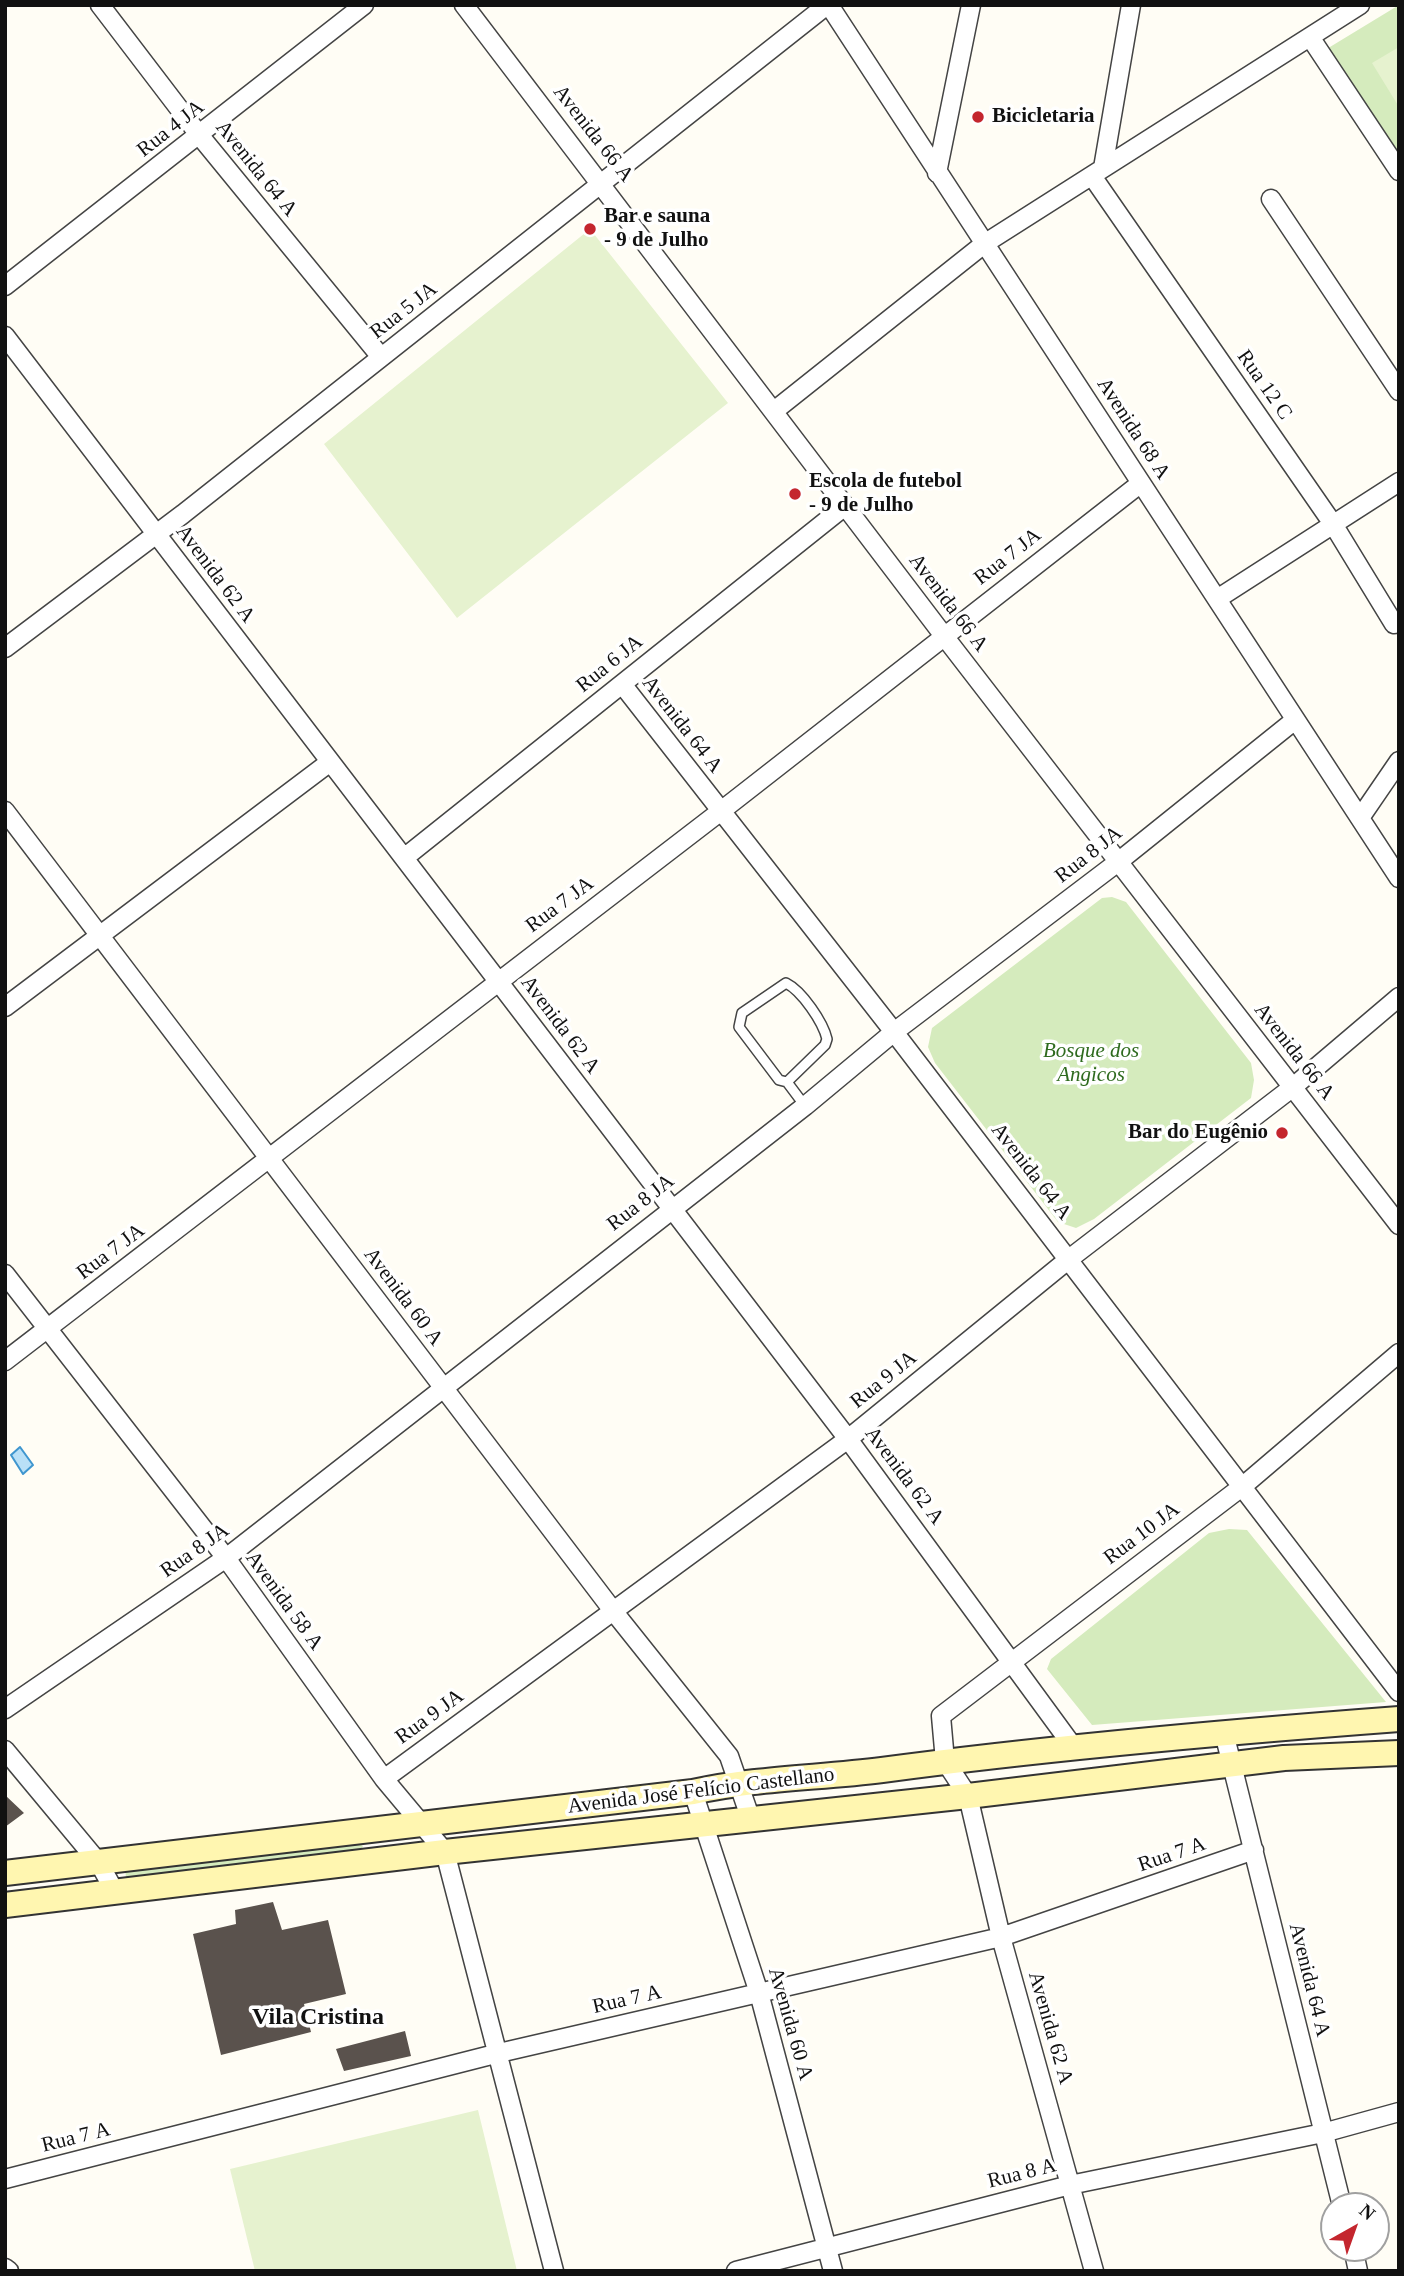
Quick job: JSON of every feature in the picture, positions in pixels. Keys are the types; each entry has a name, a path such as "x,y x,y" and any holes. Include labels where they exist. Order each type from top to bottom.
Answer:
{"main road":[{"name":"Avenida José Felício Castellano","path":"5,1874 693,1792 740,1782 878,1770 1072,1745 1399,1719"},
{"name":"Avenida José Felício Castellano","path":"5,1905 445,1852 705,1825 750,1817 968,1796 1284,1758 1399,1753"}],"street":[{"name":"Avenida 64 A","path":"100,5 200,136 381,357"},
{"name":"Rua 4 JA","path":"5,286 364,5"},
{"name":"Avenida 66 A","path":"464,5 603,184 845,506 1399,1225"},
{"name":"Rua 5 JA","path":"5,648 156,534 828,5"},
{"name":"Avenida 68 A","path":"828,5 1399,878"},
{"path":"937,173 971,5"},
{"path":"1097,172 1130,5"},
{"path":"774,411 984,244 1310,37 1334,12 1360,5"},
{"path":"1310,37 1399,171"},
{"name":"Rua 12 C","path":"1097,172 1334,524 1394,624"},
{"path":"1271,199 1399,391"},
{"name":"Avenida 62 A","path":"5,336 848,1439 1072,1745"},
{"path":"1217,599 1399,482"},
{"name":"Rua 7 JA","path":"5,1361 721,811 1141,483"},
{"name":"Rua 6 JA","path":"404,858 845,506"},
{"name":"Avenida 64 A","path":"622,684 1069,1259 1399,1692"},
{"name":"Rua 8 JA","path":"5,1709 226,1558 805,1106 894,1032 1118,862 1295,720"},
{"path":"1360,818 1399,761"},
{"path":"5,1007 330,762"},
{"name":"Avenida 60 A","path":"5,811 614,1612 729,1756 750,1817"},
{"name":"Rua 9 JA","path":"384,1779 848,1439 1069,1259 1293,1087 1399,997"},
{"name":"Avenida 58 A","path":"5,1273 226,1558 384,1779 445,1852"},
{"name":"Rua 10 JA","path":"944,1761 941,1716 1243,1486 1399,1353"},
{"name":"Avenida 64 A","path":"1224,1733 1338,2192"},
{"path":"5,1750 99,1863 115,1892"},
{"path":"944,1761 968,1796"},
{"name":"Avenida 60 A","path":"693,1792 759,1993 833,2271"},
{"name":"Avenida 62 A","path":"968,1796 1002,1937 1094,2271"},
{"name":"Rua 7 A","path":"5,2179 499,2053 1002,1937 1254,1850"},
{"path":"445,1852 554,2271"},
{"name":"Rua 8 A","path":"736,2271 1070,2185 1323,2133 1399,2112"}],"lane":[{"path":"787,1082 825,1045 827,1039 825,1030 799,995 786,983 742,1013 738,1019 739,1027 779,1080 787,1082 805,1106"}],"green space":[{"path":"1399,5 1399,162 1325,50"},
{"path":"1399,47 1399,107 1372,63"},
{"path":"590,229 728,403 457,618 324,444"},
{"name":"Bosque dos Angicos","path":"1112,897 1126,902 1251,1063 1254,1080 1251,1098 1094,1219 1076,1228 1058,1222 935,1063 928,1047 932,1028 1102,898"},
{"path":"1229,1529 1247,1530 1386,1702 1092,1725 1047,1669 1051,1659 1209,1533"},
{"path":"357,1843 363,1846 360,1852 126,1877 125,1870"},
{"path":"478,2110 517,2271 255,2271 230,2169"}],"water":[{"path":"20,1447 33,1465 23,1474 11,1455"}],"building":[{"path":"5,1795 24,1813 5,1827"},
{"path":"273,1902 282,1930 328,1920 346,1994 304,2004 311,2032 221,2055 193,1934 236,1924 235,1910"},
{"path":"405,2031 411,2056 344,2071 336,2049"}],"place":[{"name":"Bicicletaria","path":"978,117"},
{"name":"Bar e sauna - 9 de Julho","path":"590,229"},
{"name":"Escola de futebol - 9 de Julho","path":"795,494"},
{"name":"Bar do Eugênio","path":"1282,1133"}],"district":[{"name":"Vila Cristina","path":"318,2018"}]}
